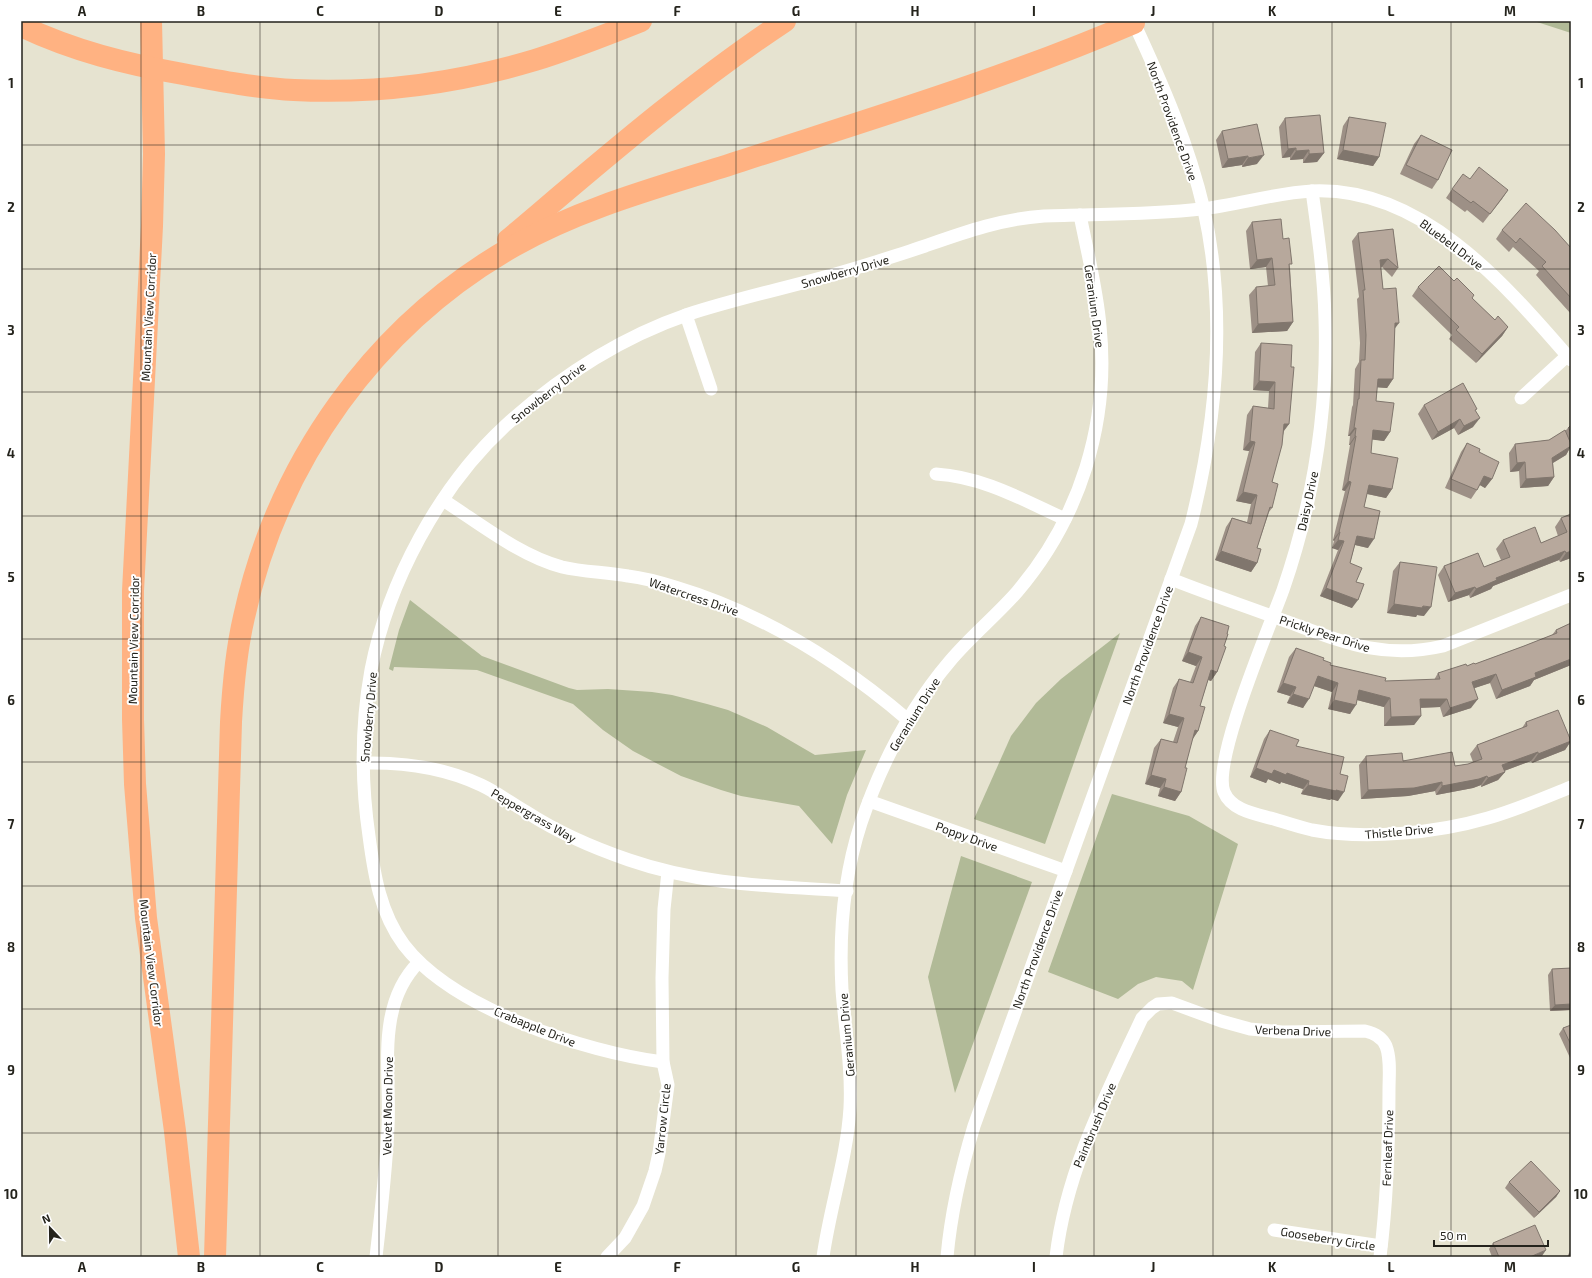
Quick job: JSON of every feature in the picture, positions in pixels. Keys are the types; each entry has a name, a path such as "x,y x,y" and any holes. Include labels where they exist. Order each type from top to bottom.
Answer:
{"highway":[{"name":"Mountain View Corridor","path":"151,21 154,96 152,219 133,591 132,719 135,784 146,918 175,1131 189,1257"},
{"path":"21,26 63,44 132,65 259,87 294,90 342,91 398,88 466,77 528,62 568,49 641,21"},
{"path":"215,1257 231,722 237,652 243,618 257,565 273,522 289,486 318,434 347,392 376,357 408,324 677,98 785,21"},
{"path":"447,291 487,263 517,245 549,228 583,214 625,198 997,77 1087,43 1134,23"}],"street":[{"name":"North Providence Drive","path":"947,1257 959,1181 972,1132 1191,524 1207,450 1215,388 1216,314 1209,240 1203,209 1192,169 1170,105 1134,23"},
{"name":"Bluebell Drive","path":"1203,209 1286,194 1312,191 1348,194 1373,199 1397,208 1424,222 1464,251 1521,304 1569,358"},
{"name":"Daisy Drive","path":"1228,798 1224,792 1222,779 1229,746 1248,681 1290,569 1307,507 1315,461 1323,395 1325,320 1323,281 1312,191"},
{"name":"Snowberry Drive","path":"419,962 396,935 387,916 378,890 366,818 363,763 367,698 379,637 401,576 426,528 443,500 464,470 498,434 542,394 606,350 633,336 686,315 845,271 985,225 1023,217 1175,212 1203,209"},
{"name":"Geranium Drive","path":"823,1257 828,1224 842,1167 850,1110 850,1065 842,988 842,954 847,891 854,848 869,801 885,762 919,701 950,660 999,611 1029,577 1045,555 1066,519 1079,489 1092,450 1097,424 1102,378 1100,324 1080,215"},
{"path":"686,315 711,389"},
{"path":"1521,398 1569,358"},
{"path":"936,474 962,477 988,484 1066,519"},
{"name":"Watercress Drive","path":"443,500 519,548 546,562 575,570 627,576 675,587 710,598 770,625 841,668 882,698 908,720"},
{"name":"Prickly Pear Drive","path":"1171,579 1357,646 1391,652 1426,650 1459,640 1571,595"},
{"name":"Peppergrass Way","path":"363,763 415,766 445,772 469,780 495,792 528,813 574,838 629,860 668,872 735,884 847,891"},
{"name":"Thistle Drive","path":"1228,798 1232,804 1244,810 1310,830 1349,834 1382,834 1453,826 1487,818 1571,787"},
{"name":"Poppy Drive","path":"869,801 1066,871"},
{"name":"Yarrow Circle","path":"607,1257 624,1238 643,1206 655,1171 659,1153 668,1085 663,1062 662,947 668,872"},
{"name":"Crabapple Drive","path":"419,962 438,977 478,1002 541,1031 603,1050 663,1062"},
{"name":"Velvet Moon Drive","path":"376,1257 389,1115 389,1028 392,1014 402,987 408,976 419,962"},
{"name":"Verbena Drive","path":"1158,1004 1172,1003 1221,1021 1250,1029 1282,1032 1365,1031 1371,1032 1382,1040"},
{"name":"Paintbrush Drive","path":"1056,1257 1063,1214 1070,1185 1090,1130 1142,1018 1158,1004"},
{"name":"Fernleaf Drive","path":"1380,1252 1385,1199 1389,1105 1388,1052 1382,1040"},
{"name":"Gooseberry Circle","path":"1274,1230 1380,1252"}],"green space":[{"path":"1535,21 1571,21 1571,33 1537,22"},
{"path":"410,600 482,656 569,688 577,690 608,689 652,692 672,695 707,704 728,710 767,727 815,755 866,750 847,795 832,844 799,806 741,796 681,776 633,751 603,730 573,704 477,670 394,667 393,671 389,669 399,630"},
{"path":"1120,633 1045,844 974,819 1011,736 1036,703 1061,679"},
{"path":"1112,794 1189,816 1238,844 1193,990 1182,981 1156,977 1138,984 1118,999 1048,972"},
{"path":"961,856 1032,882 955,1093 928,977"}],"building":[{"path":"1320,115 1324,153 1309,154 1309,150 1296,151 1296,148 1288,149 1285,118"},
{"path":"1349,117 1386,123 1379,157 1343,150"},
{"path":"1257,124 1264,155 1248,158 1248,156 1228,159 1222,131"},
{"path":"1421,135 1452,150 1438,180 1406,165"},
{"path":"1479,167 1508,190 1490,214 1473,201 1471,203 1452,189 1463,174 1470,179"},
{"path":"1526,203 1555,230 1571,248 1571,298 1542,266 1546,262 1520,238 1516,243 1502,230"},
{"path":"1281,219 1283,239 1289,238 1292,264 1289,264 1293,322 1258,324 1256,287 1275,285 1272,258 1257,260 1252,222"},
{"path":"1393,229 1398,268 1388,259 1380,260 1383,289 1396,288 1399,323 1395,323 1393,379 1378,379 1376,401 1394,403 1390,432 1373,430 1371,453 1398,458 1392,489 1369,485 1364,507 1380,511 1374,539 1357,536 1350,563 1362,568 1356,582 1364,584 1358,600 1326,588 1344,541 1338,540 1351,482 1348,481 1356,436 1356,428 1354,428 1359,399 1361,360 1365,360 1366,335 1363,290 1365,290 1358,233"},
{"path":"1439,266 1454,281 1457,278 1474,295 1472,298 1495,320 1498,316 1508,327 1482,354 1456,330 1459,327 1418,287"},
{"path":"1261,343 1292,345 1291,367 1294,367 1289,424 1284,424 1282,445 1272,482 1278,484 1272,508 1270,507 1257,548 1261,549 1257,563 1221,551 1232,518 1251,524 1257,495 1243,492 1255,442 1250,441 1253,406 1274,409 1275,382 1259,381"},
{"path":"1463,383 1477,409 1475,410 1480,418 1464,426 1460,419 1438,432 1424,405"},
{"path":"1571,425 1571,432 1568,428"},
{"path":"1565,430 1571,446 1552,458 1554,477 1526,479 1525,462 1517,463 1515,444 1549,440"},
{"path":"1467,443 1480,449 1479,452 1499,462 1492,479 1484,476 1477,490 1451,479"},
{"path":"1571,514 1571,551 1566,553 1565,551 1496,578 1497,580 1476,589 1475,587 1455,593 1444,566 1478,553 1484,567 1510,557 1503,540 1535,527 1541,543 1567,532 1561,518"},
{"path":"1400,562 1437,567 1431,607 1423,606 1422,608 1394,604"},
{"path":"1201,617 1229,626 1224,646 1226,647 1217,672 1211,670 1200,706 1205,707 1198,731 1195,730 1185,768 1187,768 1181,792 1164,787 1166,779 1151,775 1161,739 1177,743 1184,718 1169,714 1179,679 1193,683 1202,657 1188,652"},
{"path":"1571,623 1571,659 1535,673 1536,677 1502,690 1496,674 1472,682 1478,699 1450,708 1447,699 1420,699 1421,716 1391,717 1390,698 1359,690 1356,705 1334,700 1338,683 1318,676 1309,699 1293,694 1296,687 1283,683 1296,648 1324,658 1323,660 1331,663 1330,665 1386,678 1385,681 1440,679 1438,673 1466,664 1467,666 1474,663 1475,664 1524,646 1557,633 1556,630"},
{"path":"1558,710 1571,741 1538,754 1538,752 1502,765 1505,772 1488,778 1487,776 1442,786 1442,782 1414,788 1368,790 1366,756 1402,753 1403,761 1452,752 1455,766 1468,764 1482,759 1477,745 1527,726 1526,722"},
{"path":"1270,730 1299,740 1296,746 1344,757 1340,774 1348,776 1344,792 1308,785 1309,781 1287,773 1286,775 1274,770 1272,774 1256,768"},
{"path":"1571,968 1571,1004 1555,1005 1552,969"},
{"path":"1571,1025 1571,1045 1563,1028"},
{"path":"1531,1161 1560,1191 1539,1212 1509,1182"},
{"path":"1535,1225 1546,1250 1530,1257 1499,1257 1493,1243"}]}
